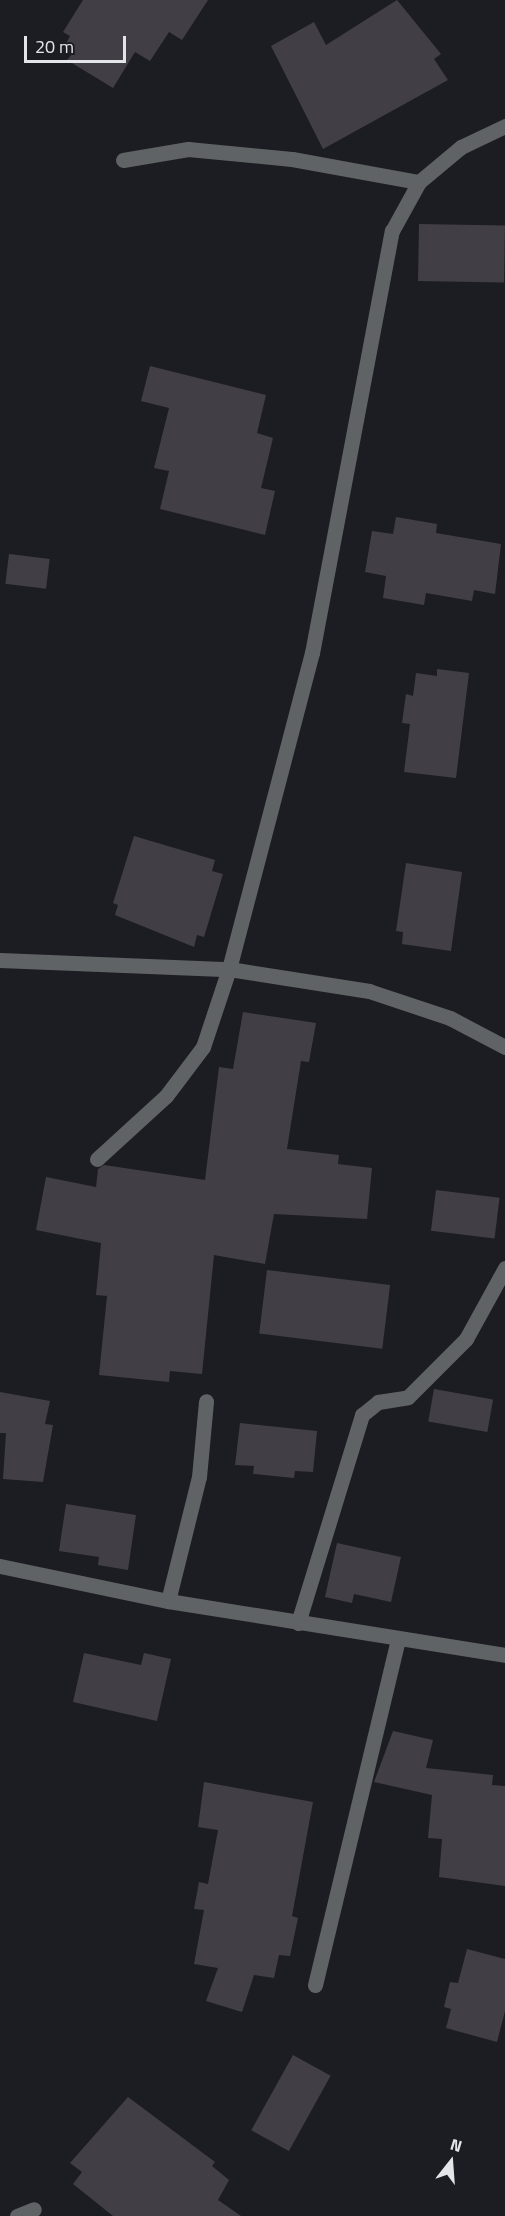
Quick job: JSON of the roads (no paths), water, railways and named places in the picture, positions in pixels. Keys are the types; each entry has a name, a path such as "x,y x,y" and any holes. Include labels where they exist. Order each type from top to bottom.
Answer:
{"street":[{"path":"97,1159 166,1096 203,1047 229,969 312,653 392,231 419,182 461,147 505,126"},
{"path":"123,160 188,149 292,159 419,182"},
{"path":"0,960 229,969 369,991 450,1018 505,1047"},
{"path":"297,1623 362,1415 378,1402 408,1397 466,1339 505,1268"},
{"path":"168,1601 199,1477 206,1401"},
{"path":"0,1568 168,1601 398,1640 505,1655"},
{"path":"315,1985 398,1640"},
{"path":"17,2216 34,2209"}]}
